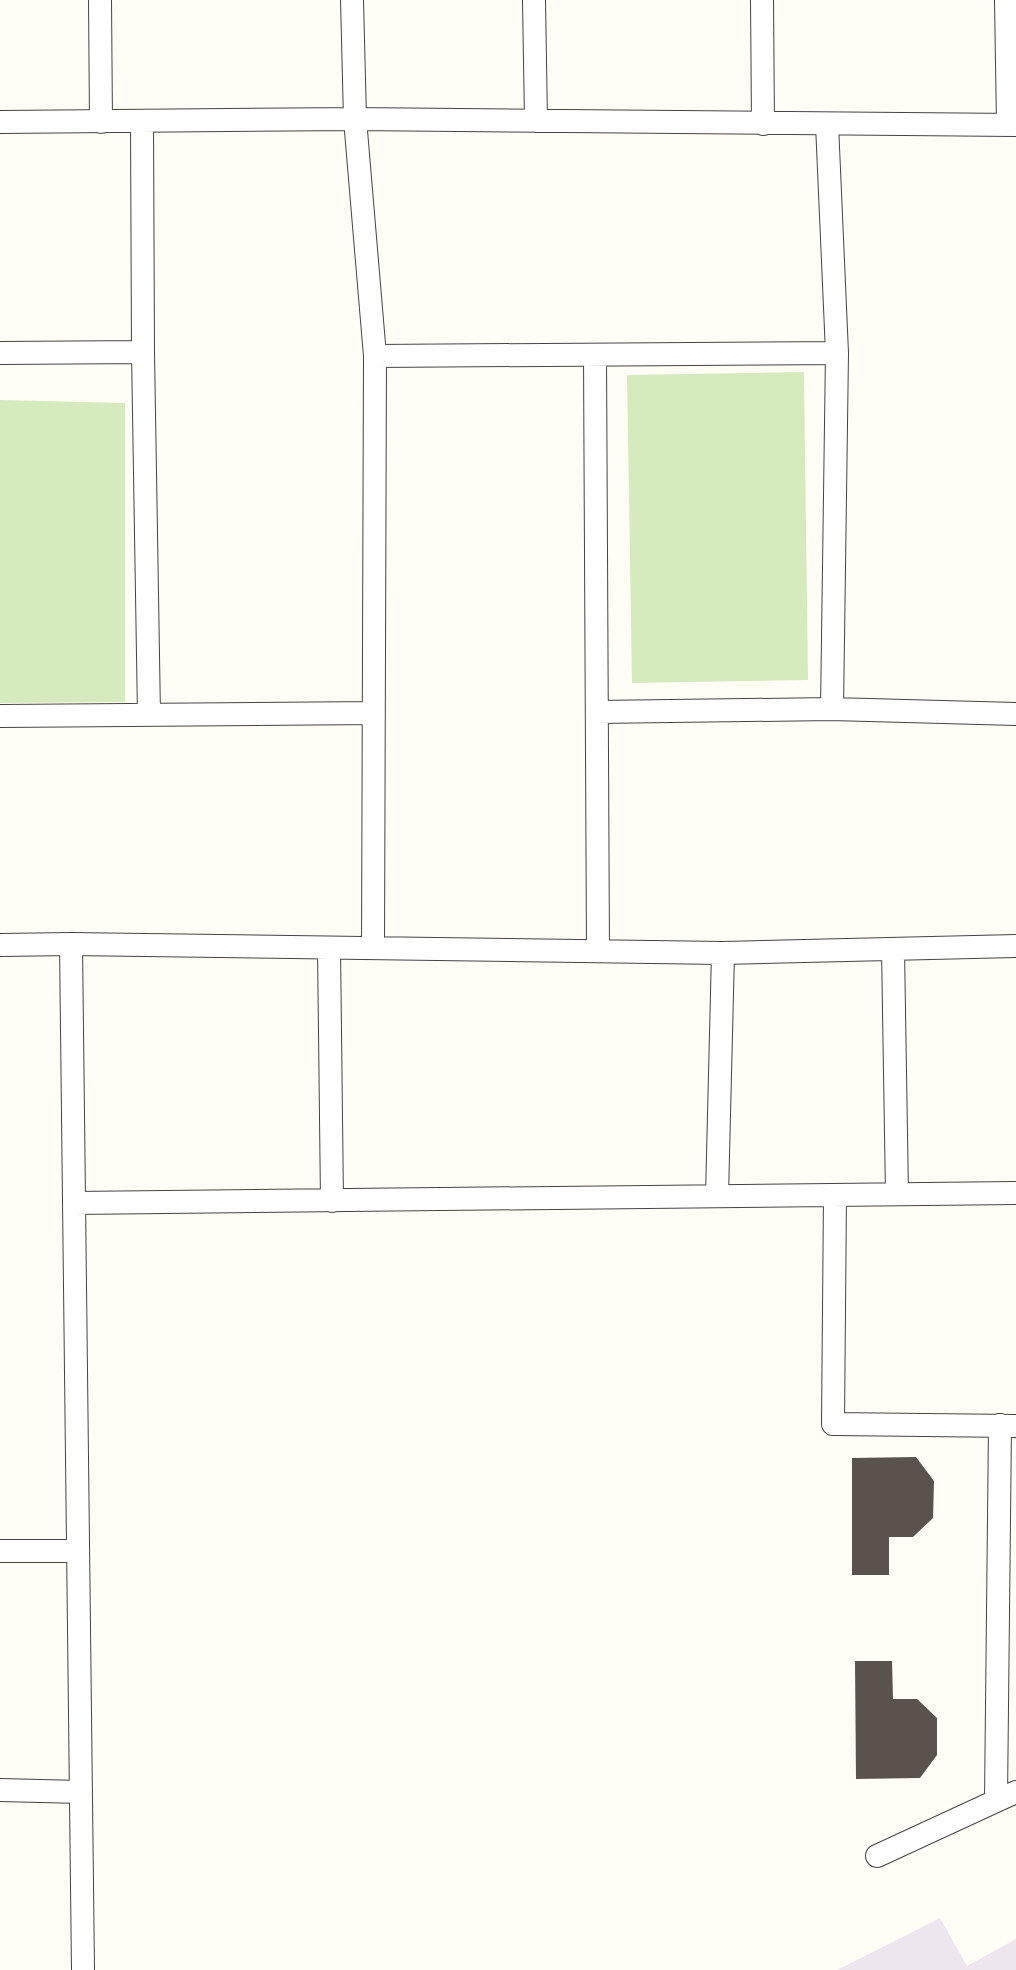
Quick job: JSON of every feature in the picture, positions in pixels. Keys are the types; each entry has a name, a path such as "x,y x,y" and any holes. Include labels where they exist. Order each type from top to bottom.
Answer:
{"street":[{"path":"100,0 101,122"},
{"path":"352,0 355,119 375,356 372,948"},
{"path":"534,0 536,121"},
{"path":"762,0 763,124"},
{"path":"0,122 355,119 763,124 1012,125 1006,0"},
{"path":"142,122 143,352 149,715"},
{"path":"827,124 837,353 832,709"},
{"path":"0,352 143,352"},
{"path":"375,356 837,353"},
{"path":"595,355 598,951"},
{"path":"597,712 832,709 1016,714"},
{"path":"0,716 373,713"},
{"path":"71,944 83,1970"},
{"path":"0,945 71,944 723,953 1016,946"},
{"path":"329,948 332,1201"},
{"path":"893,949 897,1194"},
{"path":"717,1196 723,953"},
{"path":"74,1203 1016,1193"},
{"path":"835,1195 833,1424 1008,1426 996,1801"},
{"path":"0,1551 78,1551"},
{"path":"0,1790 81,1792"},
{"path":"877,1856 1016,1792"}],"shaded area":[{"path":"940,1918 967,1966 1016,1939 1016,1970 837,1970"}],"green space":[{"path":"804,372 808,680 632,683 627,375"},
{"path":"0,400 125,403 125,702 0,703"}],"building":[{"path":"916,1457 934,1481 933,1518 913,1537 889,1537 889,1575 852,1575 852,1458"},
{"path":"855,1661 892,1661 893,1699 917,1699 937,1718 937,1755 920,1778 856,1779"}]}
